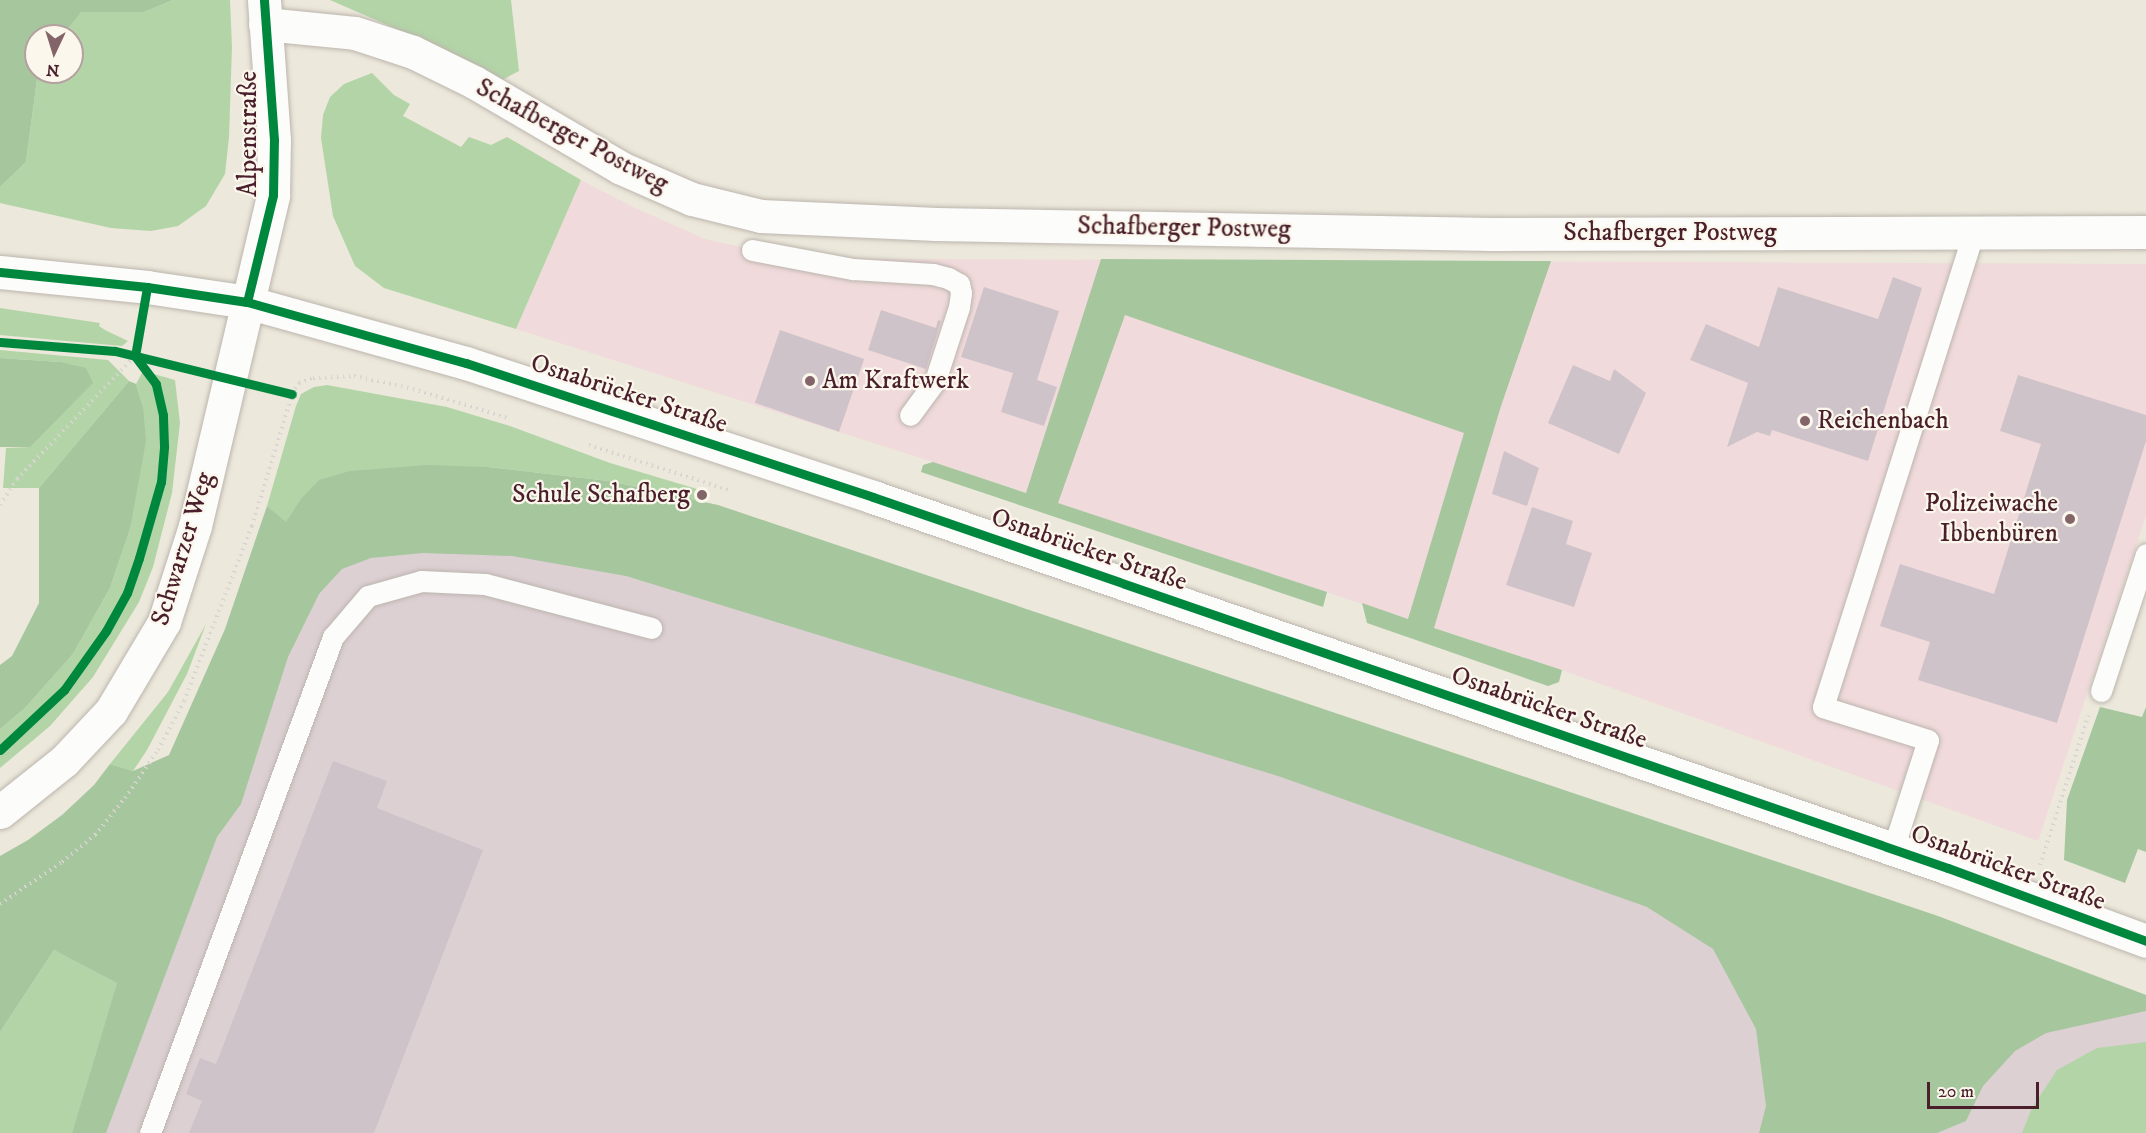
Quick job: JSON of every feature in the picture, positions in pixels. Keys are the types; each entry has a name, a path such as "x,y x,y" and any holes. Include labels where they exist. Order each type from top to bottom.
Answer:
{"street":[{"name":"Schafberger Postweg","path":"264,12 355,33 413,52 474,82 621,168 692,199 761,216 936,224 1479,234 2146,232"},
{"name":"Alpenstraße","path":"247,302 273,195 274,140 264,12"},
{"name":"Osnabrücker Straße","path":"0,272 147,287 247,302 369,334 466,363 884,501 1893,849 2146,941"},
{"name":"Schwarzer Weg","path":"0,812 64,761 111,711 164,622 195,526 247,302"}],"lane":[{"path":"1893,849 1928,740 1823,707 1974,232"},
{"path":"752,250 853,269 933,274 959,284 961,293 959,307 935,381 909,415"},
{"path":"2101,691 2146,554"},
{"path":"150,1133 333,637 368,596 422,581 485,584 651,628"}],"path":[{"path":"282,391 292,394 299,383 313,378 354,376 369,334"},
{"path":"0,505 17,479 135,356 137,344"},
{"path":"135,356 144,361"},
{"path":"2030,897 2091,705 2101,691"}],"shaded area":[{"path":"581,180 631,206 705,239 759,251 859,259 2146,264 2146,516 2038,841 1562,670 933,462 516,329"},
{"path":"704,502 2146,995 2146,1133 0,1133 0,1032 127,848 286,523"}],"green space":[{"path":"0,0 173,0 144,12 81,12 72,24 24,24 24,84 36,84 26,162 0,187"},
{"path":"173,0 230,0 232,47 229,137 225,174 206,206 178,226 151,231 111,228 0,203 0,187 26,162 36,84 84,84 84,24 71,24 80,12 144,12"},
{"path":"330,0 511,0 519,71 502,80 417,38"},
{"path":"372,73 394,95 410,104 403,116 461,147 469,137 491,145 507,137 581,180 516,329 384,288 355,266 333,216 321,138 323,115 330,97 344,84"},
{"path":"1101,259 1551,261 1501,406 1434,628 1562,670 1559,682 1548,686 1367,623 1362,603 1408,619 1464,433 1125,315 1058,503 1327,592 1323,607 921,472 923,465 933,462 1026,493"},
{"path":"0,308 100,323 99,326 105,330 128,341 122,346 0,335"},
{"path":"0,350 108,360 129,381 39,488 3,488 6,448 30,447 60,362 0,358"},
{"path":"0,358 60,362 86,368 93,383 30,447 0,447"},
{"path":"143,371 175,380 180,423 172,493 153,567 139,602 93,677 50,726 0,768 0,729 25,708 73,654 110,588 130,529 143,407 136,384"},
{"path":"129,381 136,384 143,407 146,441 130,529 110,588 73,654 25,708 0,729 0,665 12,656 39,603 39,488"},
{"path":"327,385 447,407 510,426 610,463 707,492 704,502 609,481 488,467 300,500 286,523 267,506 296,406 301,394 314,387"},
{"path":"428,465 488,467 609,481 718,505 1938,916 2146,995 2146,1011 2046,1033 2015,1051 1983,1086 1966,1121 1937,1133 1759,1133 1766,1106 1756,1029 1713,949 1647,907 1278,776 626,576 512,556 423,553 371,558 342,569 319,594 288,657 241,804 217,837 106,1133 72,1133 117,983 54,950 0,1032 0,856 28,840 62,815 94,785 110,764 133,771 169,755 225,629 267,506 286,522 300,500 319,480 350,471"},
{"path":"206,624 187,674 147,750 133,771 110,764 168,692"},
{"path":"2100,707 2142,717 2146,707 2146,852 2138,849 2125,883 2064,860 2067,800"},
{"path":"54,950 117,983 72,1133 0,1133 0,1032"},
{"path":"2146,1042 2146,1133 2022,1133 2032,1108 2057,1070 2097,1048"}],"building":[{"path":"1893,277 1922,288 1868,461 1772,430 1770,436 1757,432 1727,447 1748,383 1690,360 1706,324 1759,347 1778,287 1878,319"},
{"path":"984,287 1059,311 1037,380 1057,387 1044,426 1001,412 1013,373 961,357"},
{"path":"881,310 936,328 938,320 941,321 926,369 868,350"},
{"name":"Am Kraftwerk","path":"780,330 864,359 839,432 755,403"},
{"path":"1573,365 1610,381 1614,369 1646,393 1619,454 1548,423"},
{"name":"Polizeiwache Ibbenbüren","path":"2018,375 2146,415 2146,441 2057,723 1918,680 1930,642 1880,626 1900,564 1994,594 2041,444 2000,431"},
{"path":"1504,451 1539,468 1527,506 1492,494"},
{"path":"1532,507 1573,521 1566,544 1592,553 1574,607 1506,585"},
{"path":"333,761 387,781 377,808 483,850 374,1133 189,1133 202,1101 186,1094 200,1058 216,1064"}],"cycle path":[{"path":"247,302 273,195 274,140 264,0"},
{"path":"0,272 147,287 247,302 466,363 873,497 1948,868 2146,941"},
{"path":"0,750 64,690 106,631 127,593 139,558 161,482 164,446 163,415 156,384 135,356 147,287"},
{"path":"0,342 115,351 292,394"}],"place":[{"name":"Am Kraftwerk","path":"810,381"},
{"name":"Reichenbach","path":"1805,421"},
{"name":"Schule Schafberg","path":"702,495"},
{"name":"Polizeiwache Ibbenbüren","path":"2070,519"}]}
